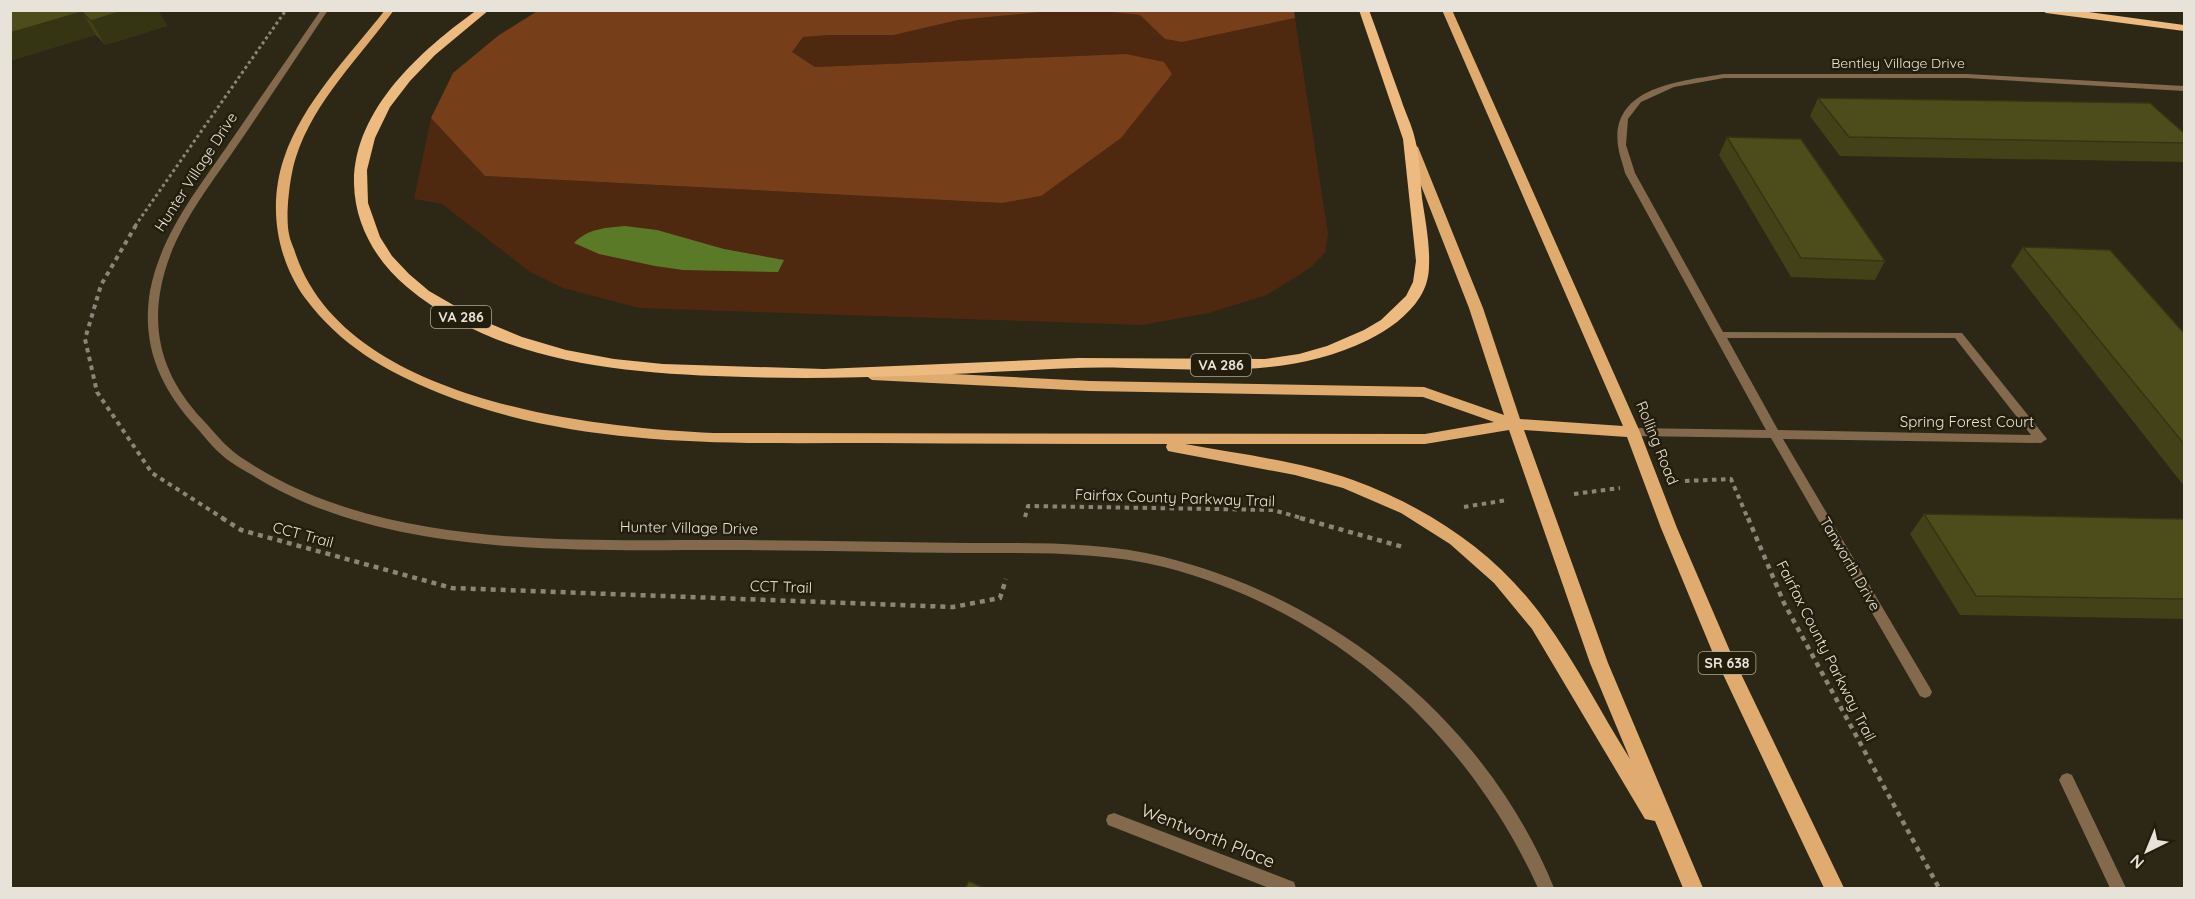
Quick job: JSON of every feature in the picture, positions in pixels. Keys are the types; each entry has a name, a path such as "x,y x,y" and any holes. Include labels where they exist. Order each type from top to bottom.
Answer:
{"highway":[{"name":"VA 286","path":"484,10 454,30 411,72 379,117 367,143 360,168 364,213 373,237 406,279 463,318 544,349 595,360 638,368 851,374 1080,363 1264,364 1296,360 1352,341 1397,314 1412,298 1421,280 1423,261 1409,139 1364,10"},
{"path":"2046,10 2184,28"}],"main road":[{"path":"390,10 315,108 301,131 284,177 280,225 284,248 292,271 304,292 322,314 360,344 401,370 445,390 522,414 567,424 663,436 1138,440 1425,439 1514,424 1633,432"},
{"name":"Rolling Road","path":"1447,10 1633,432 1669,528 1721,651 1834,888"},
{"path":"1409,139 1476,308 1539,498 1599,663 1676,852 1693,888"},
{"path":"851,374 1090,386 1424,392 1514,424"},
{"path":"1138,440 1295,470 1347,484 1407,509 1456,540 1500,578 1538,624 1676,852"}],"street":[{"name":"Hunter Village Drive","path":"325,10 179,224 164,254 157,279 153,308 153,333 169,386 190,417 212,440 243,465 275,484 319,504 360,518 431,533 525,543 1034,548 1090,551 1164,562 1226,580 1296,612 1352,647 1407,690 1451,734 1489,784 1524,840 1546,888"},
{"name":"Bentley Village Drive","path":"1719,335 1630,173 1622,145 1624,119 1638,100 1664,89 1724,76 1967,76 2184,88"},
{"name":"Spring Forest Court","path":"1633,432 2041,439 1958,335 1719,335"},
{"path":"1719,335 1775,436"},
{"name":"Tanworth Drive","path":"1775,436 1925,692"},
{"path":"2067,780 2118,888"},
{"name":"Wentworth Place","path":"1114,820 1288,888"}],"path":[{"name":"CCT Trail","path":"286,10 131,232 101,285 85,339 97,392 152,472 241,530 452,588 953,607 1000,598"},
{"name":"Fairfax County Parkway Trail","path":"1461,508 1654,484 1714,478 1731,479 1784,603 1939,888"},
{"name":"Fairfax County Parkway Trail","path":"1023,526 1028,506 1273,510 1409,548"}],"shaded area":[{"path":"539,10 1052,11 958,20 894,35 803,37 792,52 815,67 1126,54 1164,62 1172,74 1121,138 1041,196 1002,203 485,176 431,118 453,73 499,35"},
{"path":"1104,10 1140,15 1165,39 1182,42 1295,18 1328,234 1325,253 1310,268 1267,295 1209,313 1142,325 639,308 563,288 530,272 442,204 414,199 431,118 485,176 1002,203 1041,196 1126,54 815,67 791,52 803,37 894,35 958,20 1052,11"},
{"path":"1294,10 1295,18 1182,42 1165,39 1140,15 1104,11"},
{"path":"625,226 657,230 724,249 784,260 778,272 683,270 599,254 574,243 591,232"}],"building":[{"path":"10,10 126,10 91,21 82,12 10,33"},
{"path":"1818,98 2150,103 2184,133 2184,143 1849,137"},
{"path":"1727,137 1801,139 1885,261 1801,258"},
{"path":"2023,247 2110,250 2184,333 2184,444"},
{"path":"1924,514 2184,519 2184,599 1976,596"},
{"path":"969,881 984,888 965,888"}]}
